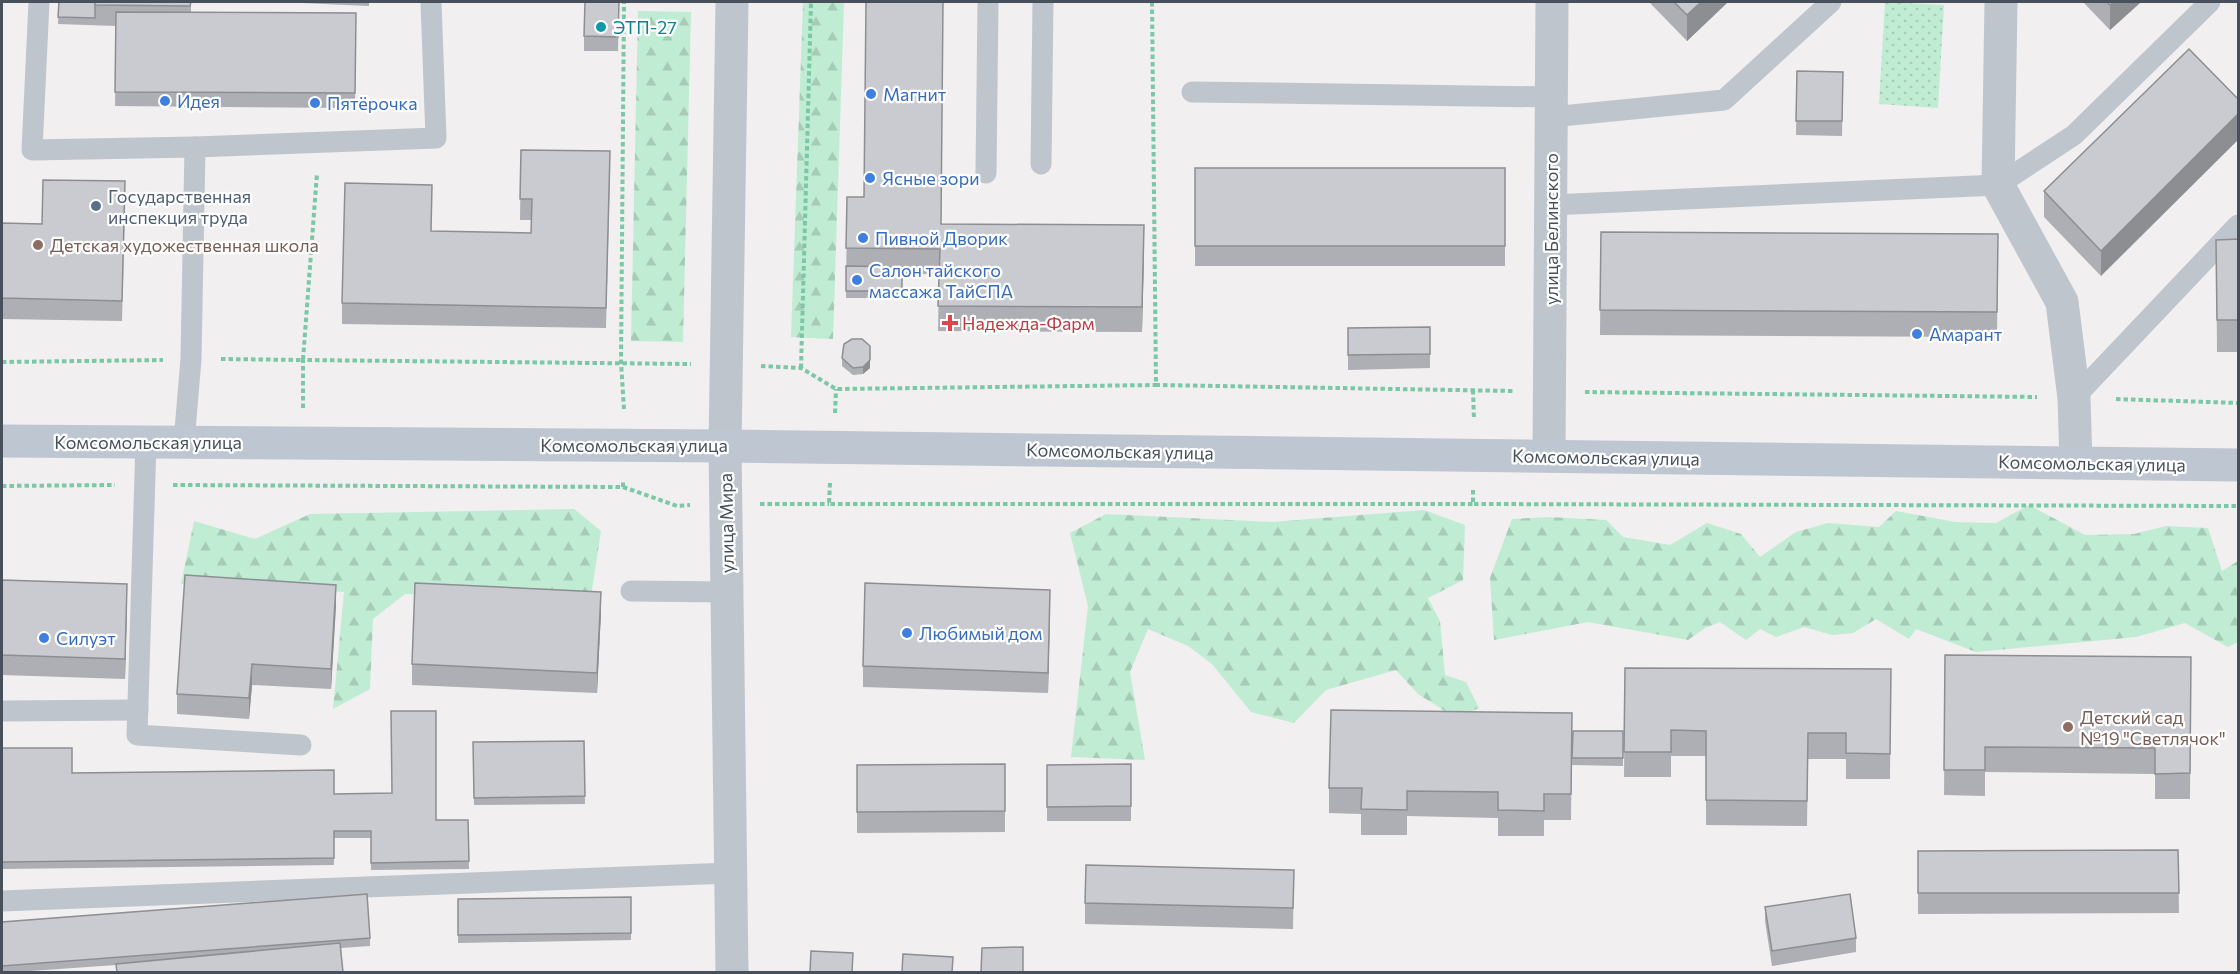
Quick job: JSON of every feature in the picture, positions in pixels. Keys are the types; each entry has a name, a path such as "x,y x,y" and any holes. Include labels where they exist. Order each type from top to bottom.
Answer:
{"main road":[{"name":"Комсомольская улица","path":"2,441 832,447 2238,465"}],"street":[{"name":"улица Мира","path":"732,2 725,446 732,972"},
{"name":"улица Белинского","path":"1549,456 1552,2"},
{"path":"2001,2 1998,185 2062,303 2074,398 2076,463"}],"lane":[{"path":"39,2 32,150 195,147 436,138 431,2"},
{"path":"986,173 988,2"},
{"path":"1041,164 1043,2"},
{"path":"1192,92 1552,107 1724,100 1831,2"},
{"path":"1551,205 1998,185 2074,135 2210,2"},
{"path":"184,442 191,359 195,147"},
{"path":"2074,398 2238,225"},
{"path":"146,442 137,735 301,745"},
{"path":"631,591 727,592"},
{"path":"2,711 138,710"},
{"path":"2,901 730,873"}],"path":[{"path":"2,486 623,487 624,387 621,362 624,2"},
{"path":"801,368 811,2"},
{"path":"1152,2 1156,385"},
{"path":"303,360 621,362 801,368 837,389 1156,385 2074,398 2238,403"},
{"path":"837,389 829,504 1473,504"}],"green space":[{"path":"803,2 844,2 833,339 791,337"},
{"path":"1885,2 1944,5 1938,108 1879,104"},
{"path":"638,11 691,12 683,342 631,341"},
{"path":"2029,505 2085,535 2134,534 2166,526 2208,528 2222,571 2238,561 2238,642 2228,647 2185,623 2136,637 1976,652 1916,629 1909,639 1876,619 1853,633 1832,635 1804,627 1776,637 1760,629 1746,640 1720,622 1705,628 1688,640 1588,622 1494,640 1490,578 1512,519 1548,517 1606,520 1623,537 1670,545 1707,523 1741,534 1760,557 1796,532 1828,523 1879,527 1896,511 1955,522 1996,523"},
{"path":"574,509 601,531 591,596 405,594 373,619 370,689 333,709 344,592 181,584 194,521 255,539 310,514"},
{"path":"1424,510 1465,525 1463,580 1428,598 1440,621 1445,675 1466,682 1479,708 1456,718 1418,694 1396,670 1326,690 1294,723 1251,712 1212,664 1188,646 1148,629 1130,672 1145,760 1071,757 1088,606 1070,533 1106,514 1272,522"}],"building":[{"path":"59,2 95,2 95,18 58,17"},
{"path":"95,2 191,2 190,6 95,5"},
{"name":"ЭТП-27","path":"585,2 619,2 618,37 584,36"},
{"path":"866,2 943,2 941,224 1144,225 1142,307 938,306 940,249 846,248 847,197 864,197"},
{"path":"1674,2 1701,2 1687,15"},
{"path":"116,12 356,13 355,93 115,92"},
{"path":"2189,49 2238,99 2238,114 2101,251 2044,191"},
{"path":"1797,71 1843,72 1842,121 1796,121"},
{"path":"521,150 610,151 606,308 342,303 345,183 432,185 431,231 531,233 532,199 520,199"},
{"path":"1195,168 1505,168 1505,246 1195,246"},
{"path":"43,180 125,181 122,301 2,298 2,223 42,224"},
{"path":"1601,232 1998,234 1997,312 1600,310"},
{"path":"2238,239 2238,320 2217,320 2216,240"},
{"path":"846,266 902,267 902,291 846,291"},
{"path":"1430,327 1430,354 1348,355 1348,328"},
{"path":"852,339 862,339 870,346 870,360 863,367 853,368 842,358 844,344"},
{"path":"185,575 336,585 331,669 252,664 249,698 177,694"},
{"path":"2,580 127,584 125,659 2,655"},
{"path":"415,583 601,592 597,673 412,664"},
{"path":"865,583 1050,590 1048,673 863,666"},
{"name":"Детский сад №19 \"Светлячок\"","path":"1945,655 2191,657 2190,773 2155,774 2155,748 1985,747 1985,770 1944,770"},
{"path":"1625,668 1891,669 1890,754 1846,753 1846,733 1808,733 1807,801 1706,800 1706,731 1671,730 1671,752 1624,752"},
{"path":"1331,710 1572,713 1571,794 1544,794 1544,811 1498,810 1498,792 1407,791 1407,810 1361,809 1362,788 1329,788"},
{"path":"391,711 436,711 436,820 468,820 469,861 371,863 371,831 334,831 334,858 2,862 2,748 72,748 72,773 334,770 334,794 392,793"},
{"path":"1573,731 1623,731 1623,758 1572,758"},
{"path":"584,741 585,796 474,798 473,742"},
{"path":"1005,764 1005,811 857,812 857,765"},
{"path":"1131,764 1131,806 1047,807 1047,765"},
{"path":"2178,850 2179,893 1918,893 1918,851"},
{"path":"1086,865 1294,870 1293,908 1085,903"},
{"path":"367,894 370,938 2,966 2,922"},
{"path":"1850,894 1856,938 1772,951 1765,907"},
{"path":"631,897 631,933 458,935 458,899"},
{"path":"340,943 343,972 117,972 116,964"},
{"path":"1023,947 1023,972 981,972 982,948"},
{"path":"811,951 853,953 852,972 810,972"},
{"path":"903,954 953,957 952,972 902,972"}],"place":[{"name":"ЭТП-27","path":"601,27"},
{"name":"Магнит","path":"871,94"},
{"name":"Идея","path":"165,101"},
{"name":"Пятёрочка","path":"315,103"},
{"name":"Ясные зори","path":"870,178"},
{"name":"Государственная инспекция труда","path":"96,206"},
{"name":"Пивной Дворик","path":"863,238"},
{"name":"Детская художественная школа","path":"38,245"},
{"name":"Салон тайского массажа ТайСПА","path":"857,280"},
{"name":"Надежда-Фарм","path":"950,323"},
{"name":"Амарант","path":"1917,334"},
{"name":"Любимый дом","path":"907,633"},
{"name":"Силуэт","path":"44,638"},
{"name":"Детский сад №19 \"Светлячок\"","path":"2068,727"}]}
